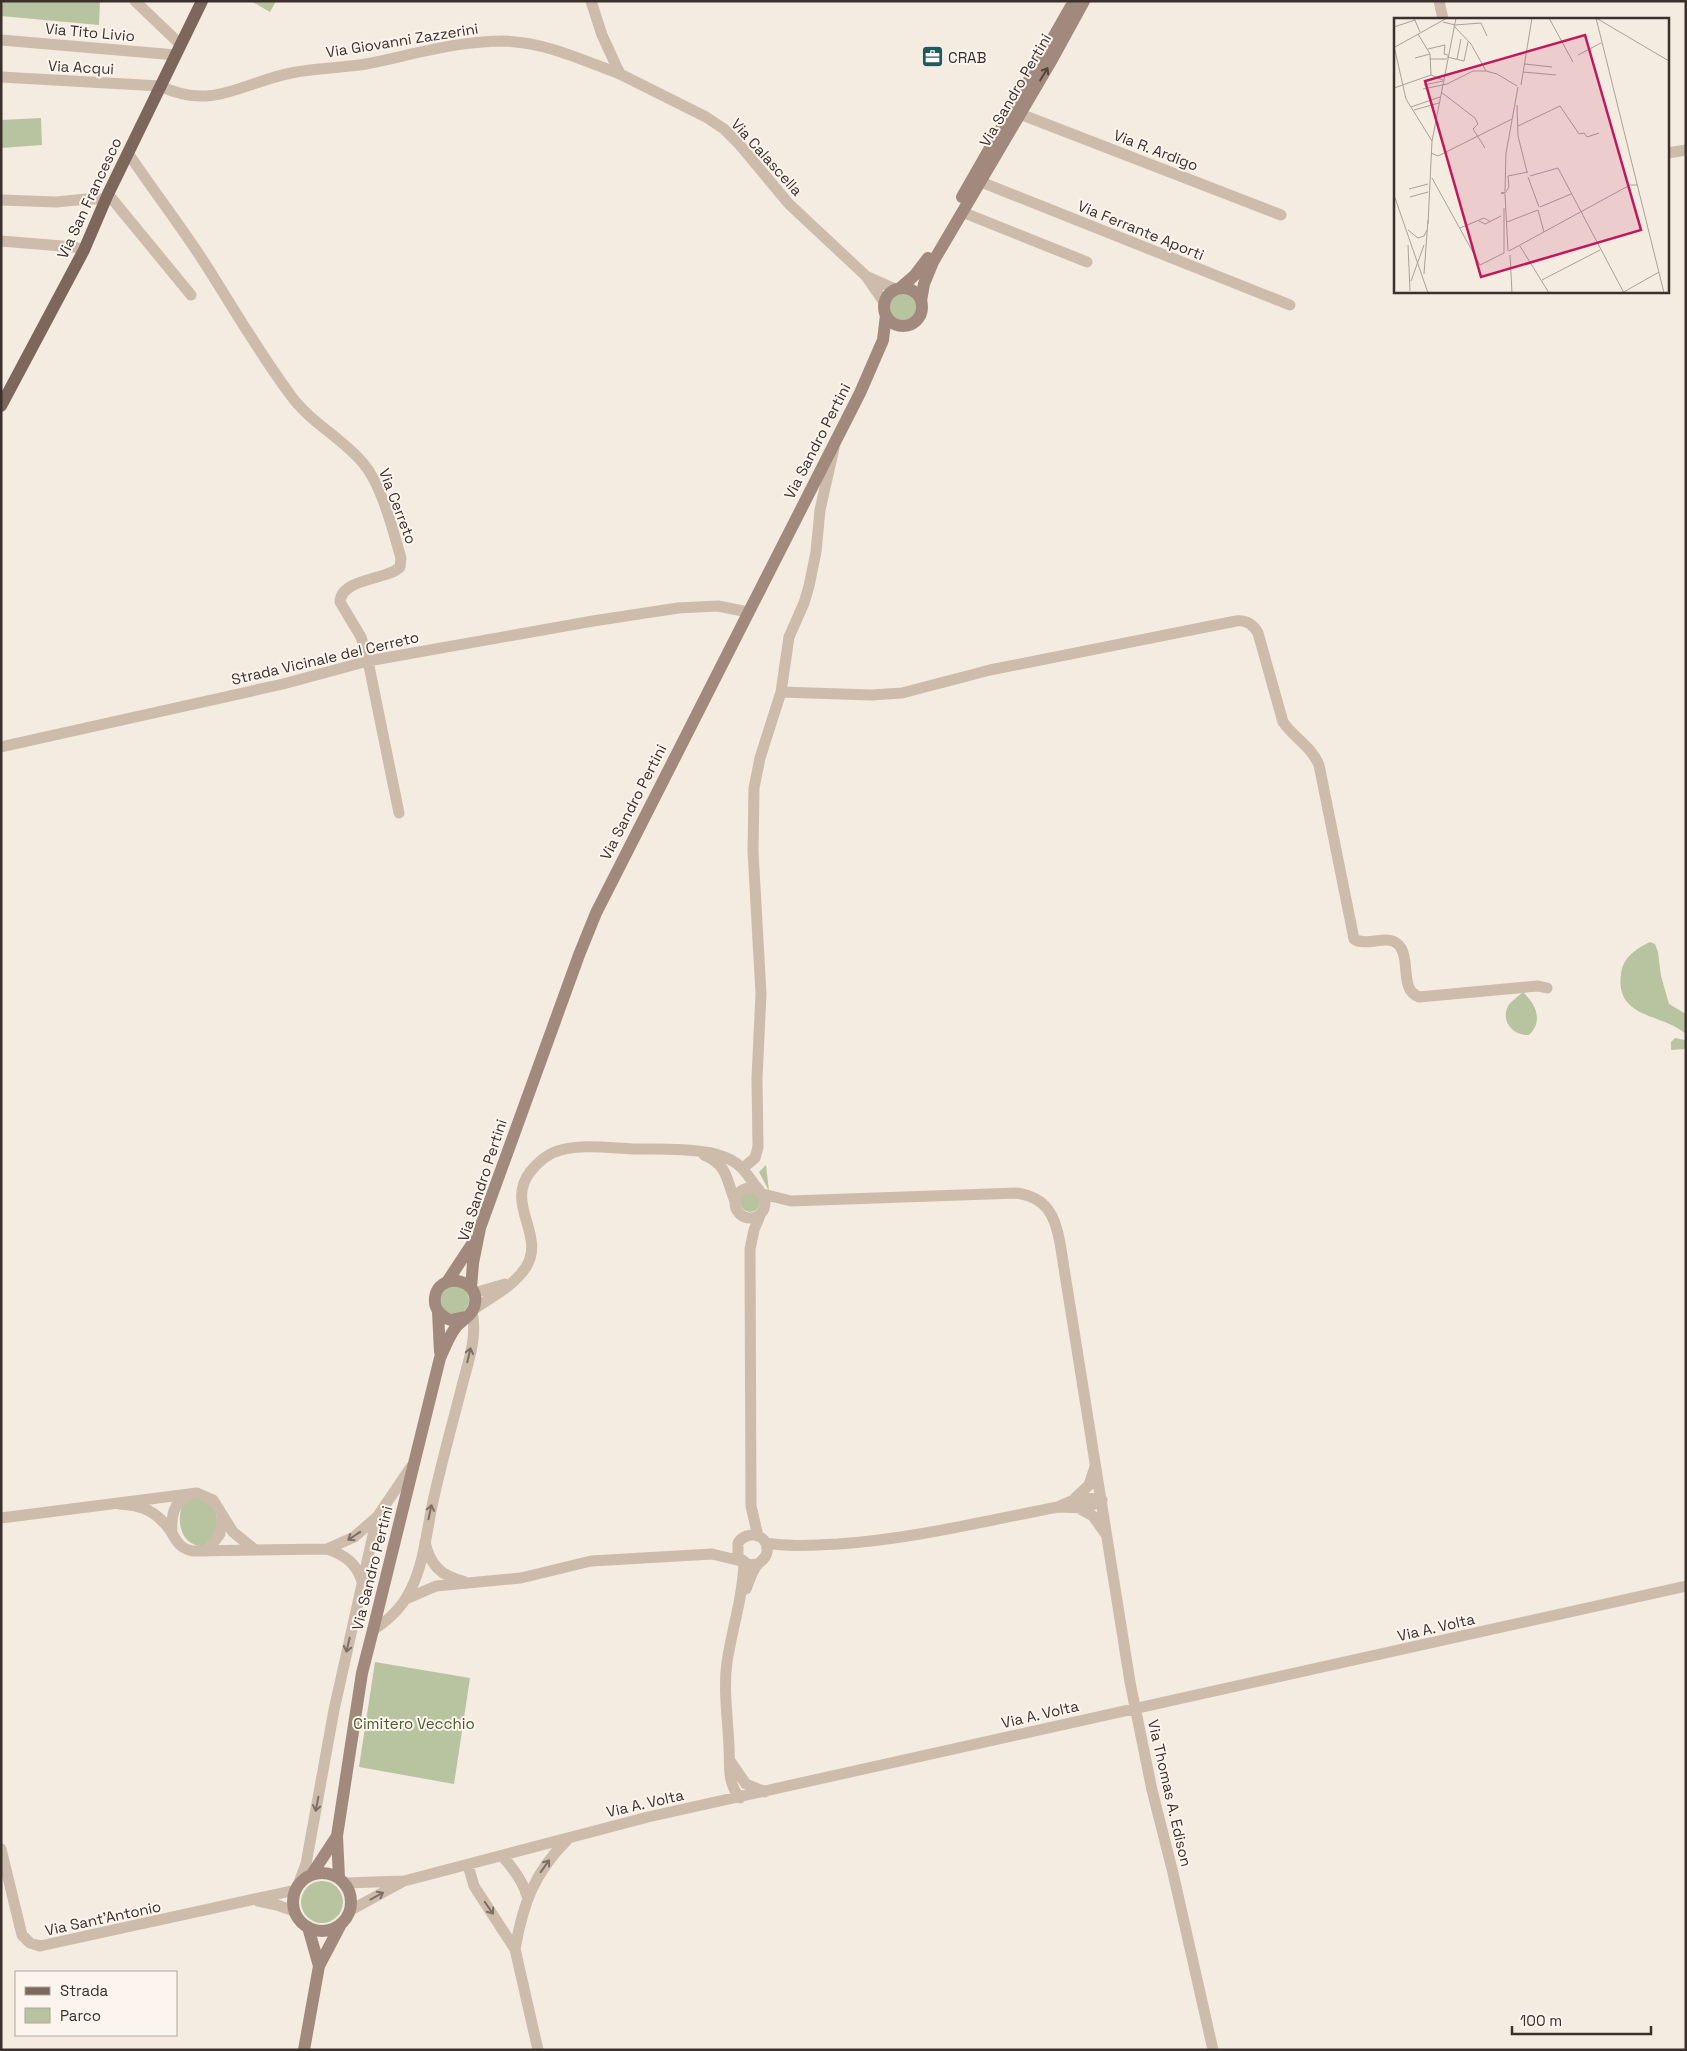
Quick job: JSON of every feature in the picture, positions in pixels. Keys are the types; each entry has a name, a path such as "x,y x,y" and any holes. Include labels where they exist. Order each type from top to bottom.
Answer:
{"main road":[{"name":"Via San Francesco","path":"1,406 84,250 107,197 202,1"},
{"name":"Via Sandro Pertini","path":"342,1880 337,1836 362,1673 440,1358 450,1336 471,1313 476,1300 473,1290 479,1235 593,920 835,442 878,353 883,340 886,316 884,302 889,293 915,275 927,259 1074,1"},
{"name":"Via Sandro Pertini","path":"878,353 886,342 904,326 913,323 920,316 924,284 930,267 1084,1"},
{"path":"898,288 913,290 921,301"},
{"path":"886,316 893,324 904,326"},
{"path":"440,1358 436,1295 438,1289 447,1282 479,1235"},
{"path":"447,1282 460,1281 473,1290"},
{"path":"438,1312 451,1320 471,1313"},
{"name":"Via Sandro Pertini","path":"312,1874 337,1836"},
{"path":"304,2050 319,1966 340,1926 351,1910 351,1896 342,1880 329,1873 312,1874 297,1888 293,1898 294,1911 297,1917 308,1927 324,1932 340,1926"},
{"path":"308,1927 319,1966"}],"street":[{"path":"135,1 178,50"},
{"path":"591,1 602,35 620,74"},
{"path":"1439,1 1443,18"},
{"name":"Via Tito Livio","path":"1,40 178,50"},
{"name":"Via Giovanni Zazzerini","path":"160,86 187,95 217,96 291,73 364,64 469,43 502,41 545,47 620,74"},
{"name":"Via Calascella","path":"620,74 706,117 724,129 739,144 784,199 866,276 884,302"},
{"name":"Via Acqui","path":"1,77 160,86"},
{"name":"Via R. Ardigo","path":"1020,114 1280,215"},
{"path":"1670,153 1686,150"},
{"name":"Via Cerreto","path":"128,153 204,262 227,302 289,394 314,421 356,455 370,473 389,518 402,562 399,569 362,582 345,591 341,596 341,605 361,637 368,660 399,814"},
{"name":"Via Ferrante Aporti","path":"980,182 1290,305"},
{"path":"1,200 56,202 107,197 191,295"},
{"path":"962,212 1087,262"},
{"path":"1,241 74,247 84,250"},
{"name":"Via Calascella","path":"866,276 898,288"},
{"path":"743,1168 755,1158 758,1147 757,1070 761,999 753,851 754,796 760,758 781,692 789,637 804,603 809,586 816,552 820,510 835,442"},
{"name":"Strada Vicinale del Cerreto","path":"1,748 283,684 368,660 572,624 678,608 718,606 748,612"},
{"path":"781,692 871,695 902,693 990,670 1236,621 1247,622 1258,633 1282,718 1289,730 1312,751 1319,765 1354,939 1363,943 1386,940 1398,944 1403,951 1409,990 1419,997 1538,986 1547,988"},
{"path":"373,1630 385,1622 405,1599 417,1574 470,1354 474,1329 471,1313 516,1279 527,1265 532,1249 531,1234 522,1203 523,1187 531,1172 544,1158 559,1150 575,1148 694,1150 720,1155 734,1161 743,1168 761,1192 765,1201 754,1230 750,1249 751,1506 736,1552 742,1562 741,1601 727,1662 726,1705 730,1761 735,1777 735,1792 740,1798"},
{"path":"694,1150 715,1160 724,1170 736,1209 741,1215 750,1249"},
{"path":"735,1201 736,1196 744,1189 749,1188 791,1201"},
{"name":"Via Thomas A. Edison","path":"791,1201 1011,1193 1027,1195 1043,1204 1053,1216 1058,1229 1135,1708 1213,2050"},
{"path":"741,1215 753,1218 762,1212 791,1201"},
{"path":"473,1290 516,1279"},
{"path":"297,1888 306,1864 334,1710 377,1517 381,1508 410,1470 417,1454"},
{"path":"1078,1504 1093,1477 1094,1458"},
{"path":"172,1533 172,1519 176,1505 184,1497 193,1493"},
{"path":"1,1518 193,1493 202,1494 217,1504 233,1532 254,1549"},
{"path":"712,1554 753,1534 762,1539 796,1546 883,1540 1078,1504 1084,1497 1102,1500"},
{"path":"119,1504 137,1505 152,1512 172,1533 177,1544 192,1551 327,1549 341,1554 353,1563 362,1582"},
{"path":"1078,1504 1098,1522 1108,1542"},
{"path":"741,1601 767,1551 751,1506"},
{"path":"208,1551 220,1534 222,1512"},
{"path":"327,1549 354,1537 377,1517"},
{"path":"424,1540 431,1560 439,1571 451,1578 474,1582"},
{"path":"405,1599 432,1587 528,1577 591,1561 712,1554 749,1565 761,1562 796,1546"},
{"name":"Via A. Volta","path":"342,1880 404,1881 468,1866 610,1826 1686,1586"},
{"path":"735,1777 750,1787 765,1792"},
{"path":"716,1803 735,1777"},
{"path":"515,1949 527,1896 536,1879 567,1839"},
{"name":"Via Sant'Antonio","path":"1,1849 22,1935 35,1946 46,1946 297,1888"},
{"path":"502,1856 524,1886 527,1896"},
{"path":"468,1866 474,1886 515,1949 538,2050"},
{"name":"Via A. Volta","path":"351,1910 404,1881"},
{"name":"Via Sant'Antonio","path":"251,1900 272,1903 294,1911"}],"green space":[{"path":"1,1 100,1 99,25 1,16"},
{"path":"251,1 276,1 270,12"},
{"path":"41,118 42,145 1,148 1,120"},
{"path":"903,293 913,297 917,307 913,317 903,321 893,317 889,307 893,297"},
{"path":"1650,942 1655,944 1658,952 1661,976 1669,1004 1686,1014 1686,1034 1676,1027 1642,1013 1633,1007 1625,999 1621,989 1622,968 1627,958"},
{"path":"1523,992 1532,1002 1537,1019 1536,1025 1529,1035 1518,1033 1510,1027 1506,1017 1508,1006"},
{"path":"1675,1038 1685,1040 1686,1049 1671,1050 1671,1042"},
{"path":"766,1165 769,1191 759,1172"},
{"path":"750,1192 757,1195 760,1202 757,1209 750,1212 743,1209 740,1202 743,1195"},
{"path":"455,1286 465,1290 469,1300 465,1310 455,1314 445,1310 441,1300 445,1290"},
{"path":"195,1496 216,1508 217,1531 204,1546 190,1542 182,1532 180,1525 183,1504"},
{"name":"Cimitero Vecchio","path":"375,1662 470,1678 454,1784 359,1767"},
{"path":"322,1881 337,1887 343,1902 337,1917 322,1923 307,1917 301,1902 307,1887"}],"place":[{"name":"CRAB","path":"932,57"}]}
